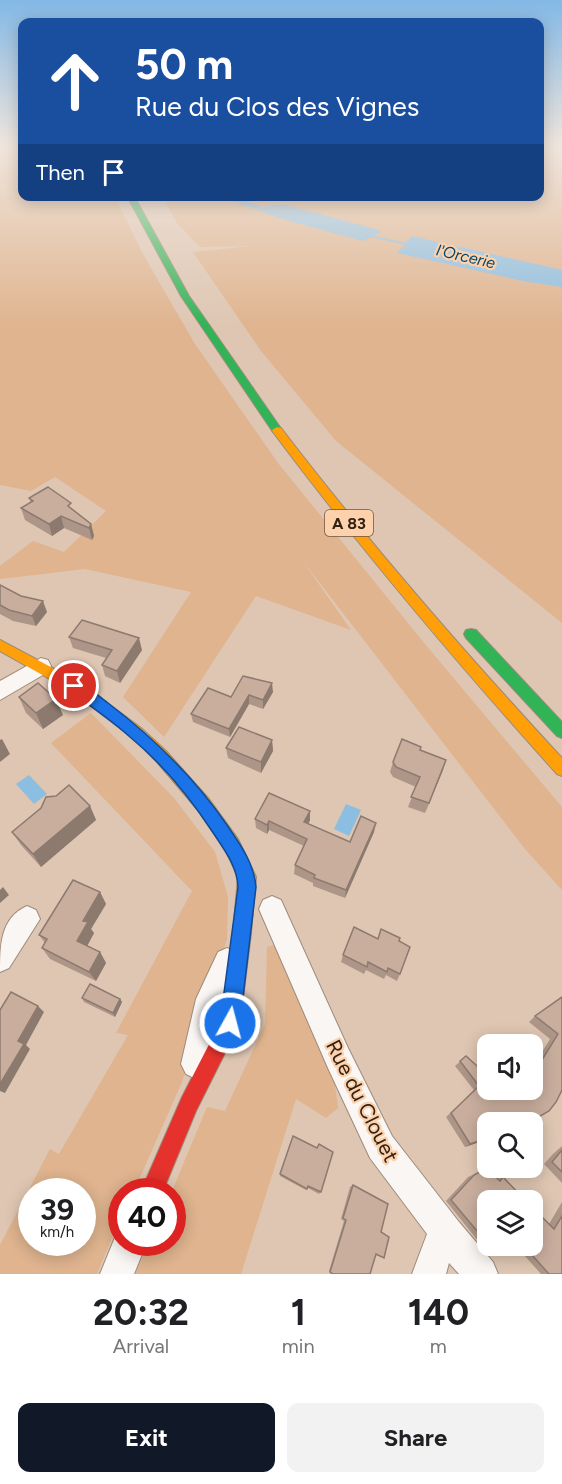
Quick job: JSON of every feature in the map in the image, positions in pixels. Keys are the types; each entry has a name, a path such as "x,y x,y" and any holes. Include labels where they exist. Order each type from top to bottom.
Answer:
{"main road":[{"name":"A 83","path":"136,207 150,237 201,321 294,453 386,568 562,769"},
{"path":"150,207 195,284"},
{"path":"226,331 238,349"},
{"path":"458,620 562,732"},
{"path":"0,645 41,666 102,705 161,756 203,804 238,856 246,877 247,887 240,938"},
{"path":"158,1178 189,1104"}],"street":[{"path":"0,692 41,666"},
{"name":"Rue du Clouet","path":"272,909 338,1058 381,1147 447,1234 481,1274"},
{"path":"0,959 27,919"},
{"path":"189,1104 203,1015 215,984 240,938"},
{"path":"429,1274 438,1246 447,1234"},
{"path":"117,1274 124,1256"}],"shaded area":[{"path":"0,207 120,207 144,256 195,344 278,463 425,644 562,807 562,890 525,849 302,560 351,630 256,596 164,737 123,697 191,592 85,569 0,579 0,566 33,541 64,552 106,511 55,477 31,491 0,485"},
{"path":"168,207 562,207 562,623 336,441 261,351 193,252 251,246 200,247 176,222"},
{"path":"91,713 174,798 215,852 228,897 227,939 182,1082 140,1178 108,1178 108,1247 97,1274 0,1274 0,1245 18,1210 18,1256 96,1256 96,1178 35,1178 50,1149 59,1154 128,1035 116,1033 192,891 51,743"},
{"path":"275,945 335,1085 338,1108 326,1118 296,1099 241,1274 135,1274 143,1256 186,1256 186,1178 177,1178 207,1107 225,1111 265,1024 267,947"}],"water":[{"path":"250,207 296,207 382,231 363,241 282,219"},
{"path":"412,236 562,270 562,287 523,281 397,253"},
{"path":"29,775 47,794 34,804 16,784"},
{"path":"346,804 361,810 349,836 334,829"}],"building":[{"path":"48,487 71,503 68,506 91,524 89,528 61,516 49,524 21,508 33,501 29,498"},
{"path":"0,585 21,596 43,601 32,616 9,610 0,605"},
{"path":"82,620 139,638 117,671 102,665 112,650 69,637"},
{"path":"243,676 272,683 263,700 249,695 229,729 191,714 208,688 231,697"},
{"path":"38,683 56,699 36,713 19,697"},
{"path":"239,727 272,740 261,762 226,748"},
{"path":"402,739 421,747 420,750 446,760 429,803 411,797 420,777 396,767 393,762"},
{"path":"69,785 90,806 33,854 12,832 41,808 46,797 56,796"},
{"path":"269,793 310,811 304,822 350,842 361,816 376,823 346,890 314,878 315,875 295,865 307,839 269,821 267,825 255,819"},
{"path":"73,880 100,892 83,921 88,922 77,941 100,952 89,972 42,948 47,939 39,935"},
{"path":"354,927 378,939 381,929 400,938 399,941 410,947 400,974 388,968 387,972 368,962 367,967 343,955"},
{"path":"90,984 120,999 113,1013 82,998"},
{"path":"11,992 38,1006 18,1041 24,1044 0,1084 0,1010"},
{"path":"562,997 562,1090 556,1102 543,1114 543,1112 477,1112 477,1142 470,1144 451,1113 477,1088 477,1100 543,1100 543,1058 558,1034 535,1016"},
{"path":"466,1056 477,1066 477,1083 460,1061"},
{"path":"293,1136 317,1148 319,1144 333,1152 321,1192 308,1186 307,1189 280,1174"},
{"path":"562,1150 562,1172 552,1162"},
{"path":"477,1173 477,1178 497,1178 500,1181 504,1178 515,1190 477,1190 477,1231 451,1200"},
{"path":"353,1185 388,1204 381,1232 389,1237 384,1258 376,1254 370,1274 333,1274 330,1272 346,1220 343,1218"},
{"path":"562,1216 562,1274 549,1274 533,1256 543,1256 543,1218 554,1229"}],"waterway":[{"name":"l'Orcerie","path":"365,235 412,245"}],"traffic: fast":[{"path":"136,207 185,296 277,430"},
{"path":"471,634 562,732"}],"traffic: slow":[{"path":"277,430 415,603 562,769"},
{"path":"0,645 74,686 136,732 161,756 203,804 232,845 247,877 242,933"}],"traffic: jam":[{"path":"158,1178 189,1104 230,1023 242,933"}],"route":[{"path":"74,686 136,732 161,756 203,804 238,856 246,877 247,887 230,1023"}]}
